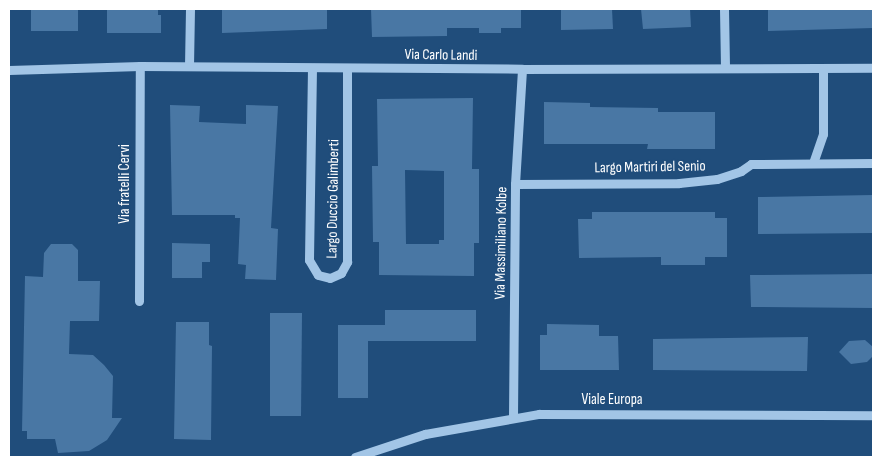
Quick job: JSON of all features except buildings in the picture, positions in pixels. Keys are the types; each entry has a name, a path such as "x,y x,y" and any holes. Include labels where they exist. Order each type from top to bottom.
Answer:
{"street":[{"path":"189,66 190,9"},
{"path":"724,9 725,68"},
{"name":"Via Carlo Landi","path":"9,70 140,66 522,69 873,68"},
{"name":"Via fratelli Cervi","path":"139,301 140,66"},
{"name":"Largo Duccio Galimberti","path":"312,68 309,260 318,275 330,278 341,273 347,262 347,68"},
{"name":"Via Massimiliano Kolbe","path":"513,418 515,184 522,69"},
{"path":"813,163 823,134 823,69"},
{"name":"Largo Martiri del Senio","path":"515,184 679,183 717,179 741,171 751,164 873,163"},
{"name":"Viale Europa","path":"355,457 425,434 539,414 873,414"}]}
